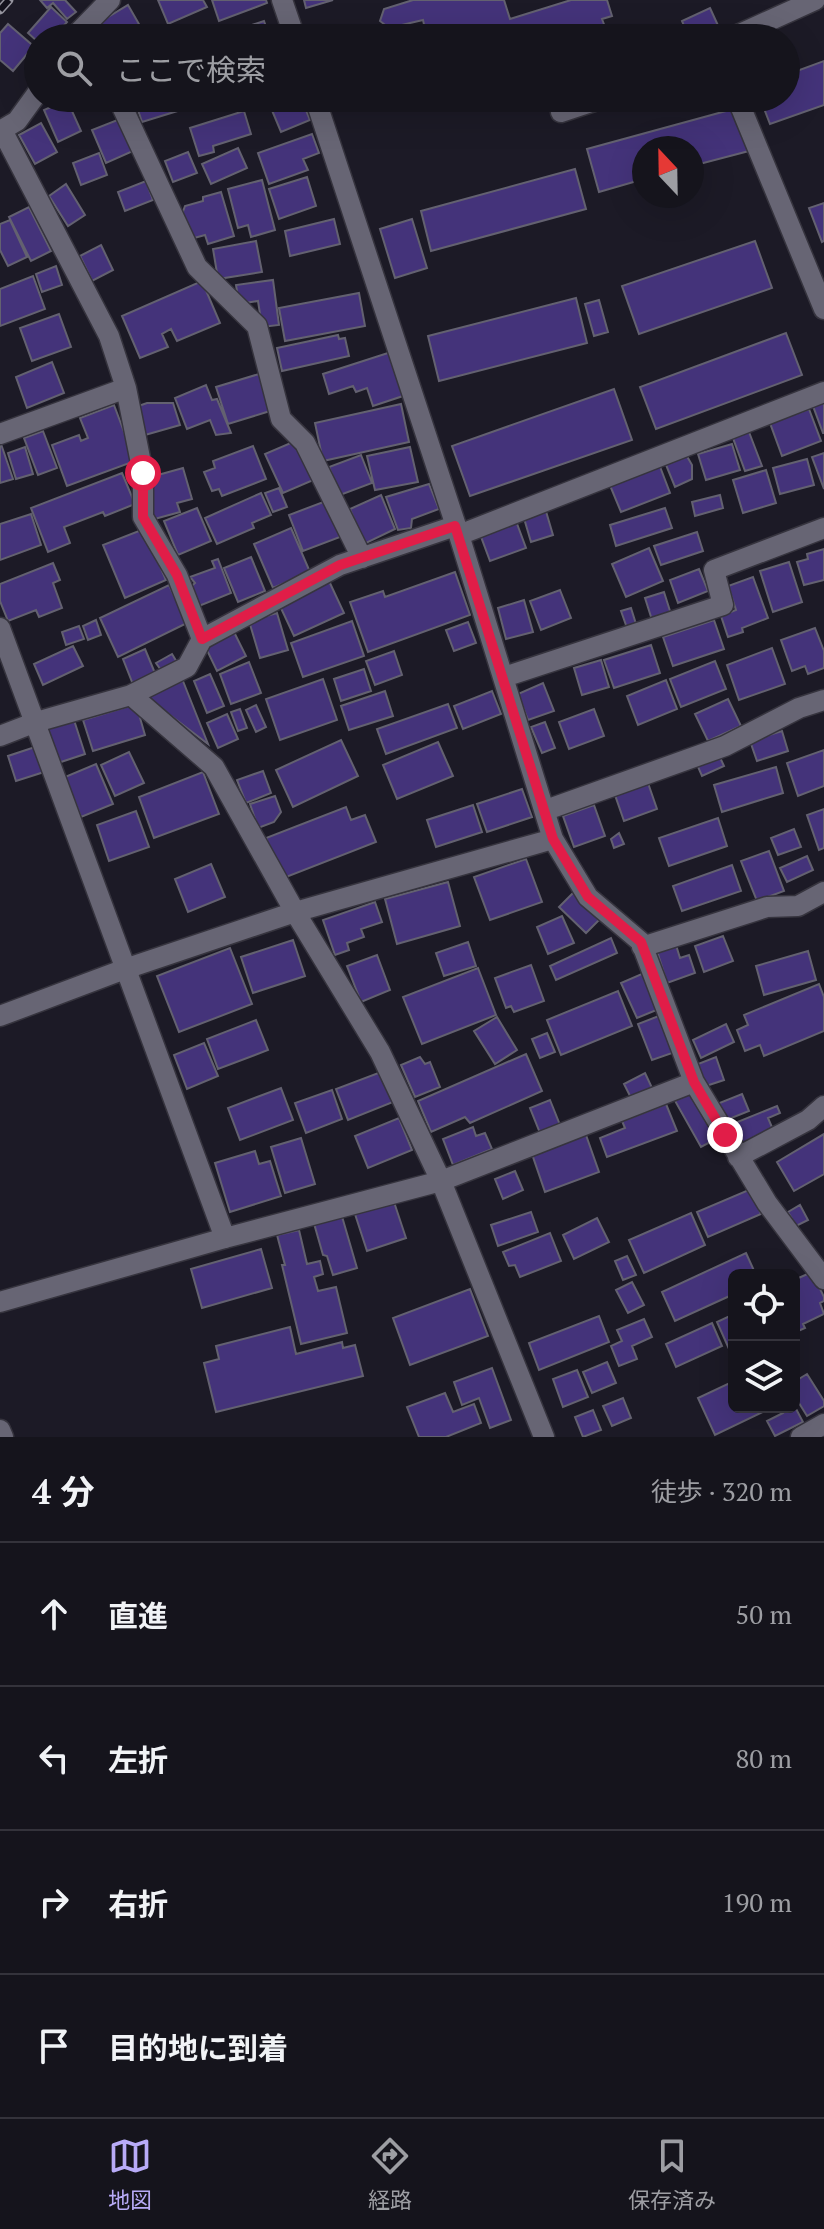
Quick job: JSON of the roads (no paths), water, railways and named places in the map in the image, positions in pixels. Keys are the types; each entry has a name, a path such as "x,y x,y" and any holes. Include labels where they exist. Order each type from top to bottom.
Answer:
{"street":[{"path":"89,24 110,0"},
{"path":"282,0 290,24"},
{"path":"762,24 815,0"},
{"path":"24,111 17,121 1,130 109,336 126,388 143,473 143,517 177,575 202,639"},
{"path":"125,112 197,267 257,326 281,419 305,443 362,558"},
{"path":"320,112 504,677 553,839 588,897 641,942 694,1082 767,1203 824,1279"},
{"path":"743,112 824,309"},
{"path":"0,434 126,388"},
{"path":"0,736 36,722 131,695 187,667 202,639 340,565 457,531 824,392"},
{"path":"504,677 723,605 714,570 824,528"},
{"path":"0,628 225,1238"},
{"path":"131,695 214,767 295,912 380,1052 441,1181 544,1437"},
{"path":"546,810 725,746 799,708 824,700"},
{"path":"0,1016 125,969 295,912 553,839"},
{"path":"642,947 767,907 798,906 824,892"},
{"path":"0,1302 441,1181 694,1082"},
{"path":"738,1157 808,1120 824,1106"},
{"path":"801,1437 823,1426"},
{"path":"0,1430 3,1437"}],"railway":[{"path":"0,10 9,0"}]}
